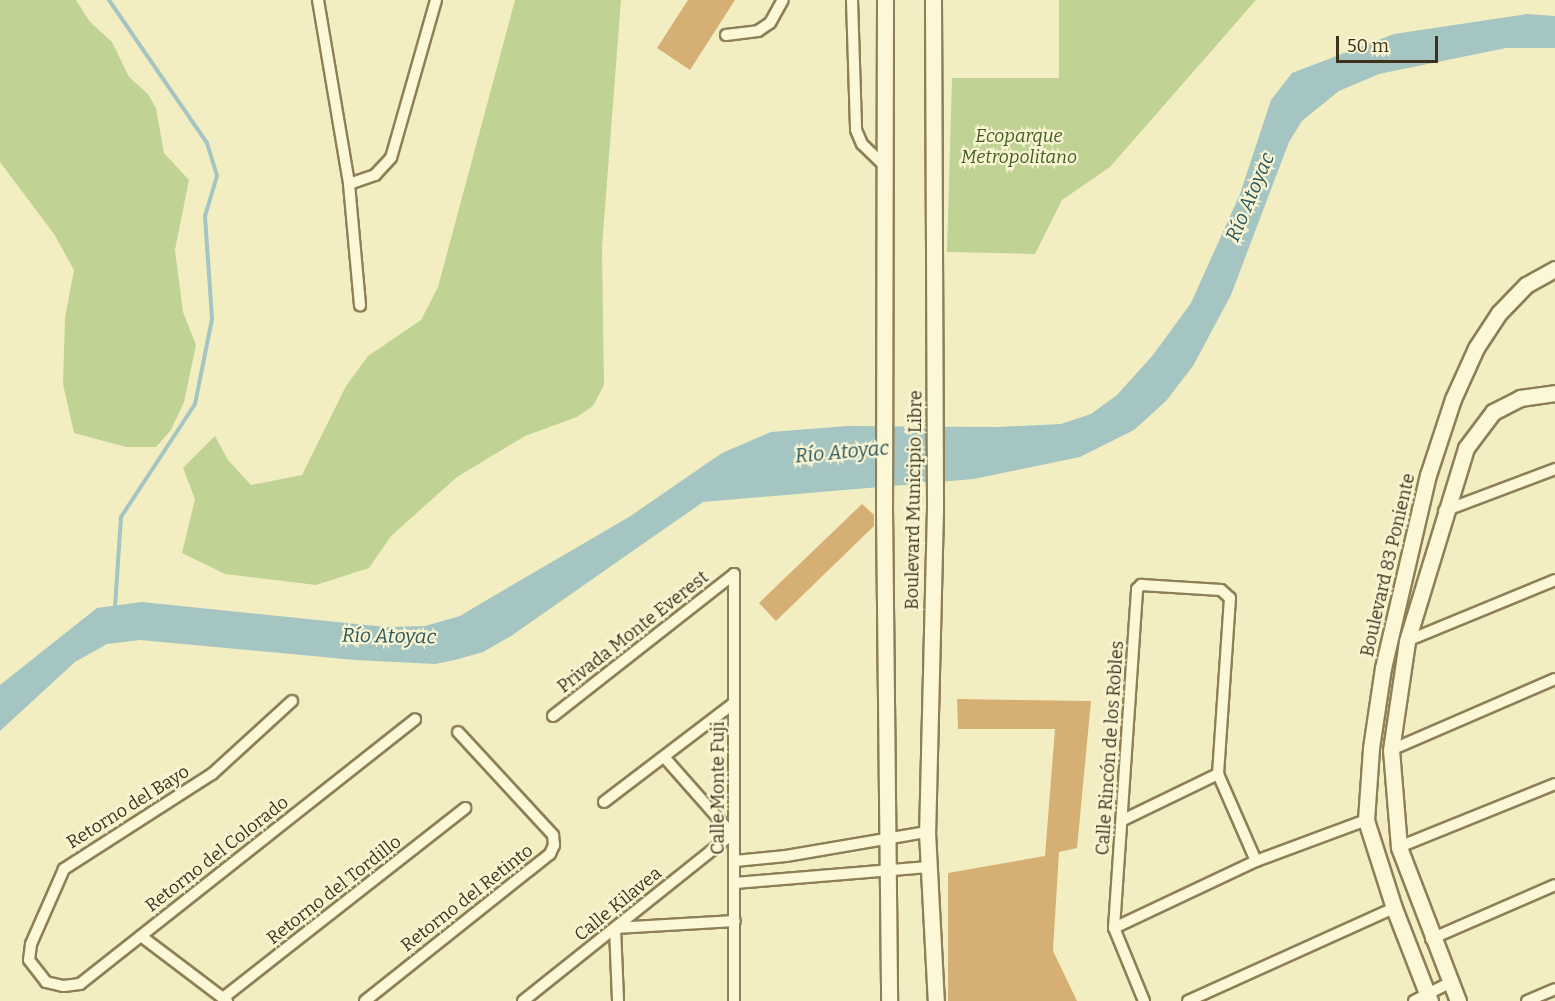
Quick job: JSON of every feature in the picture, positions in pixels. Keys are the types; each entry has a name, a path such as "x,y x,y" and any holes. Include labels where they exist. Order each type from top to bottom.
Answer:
{"main road":[{"name":"Boulevard Municipio Libre","path":"885,0 884,509 889,1001"},
{"name":"Boulevard Municipio Libre","path":"933,0 936,268 935,509 927,832 936,1001"},
{"name":"Boulevard 83 Poniente","path":"1424,999 1366,820 1371,748 1383,668 1428,475 1454,399 1476,348 1499,313 1526,285 1555,269"},
{"name":"Boulevard 83 Poniente","path":"1458,1001 1413,893 1399,847 1391,750 1407,641 1444,511 1462,458 1478,428 1493,412 1520,398 1555,393"}],"street":[{"path":"318,0 349,184 360,306"},
{"path":"349,184 375,175 391,158 436,0"},
{"path":"726,35 758,32 770,23 783,0"},
{"path":"852,0 856,130 866,148 886,167"},
{"path":"1444,511 1555,469"},
{"name":"Calle Monte Fuji","path":"734,574 732,834 735,861 734,1001"},
{"name":"Privada Monte Everest","path":"553,716 734,574"},
{"path":"1407,641 1555,579"},
{"name":"Calle Rincón de los Robles","path":"1144,1001 1114,928 1137,589 1141,585 1221,590 1230,598 1218,774"},
{"path":"1391,750 1555,679"},
{"name":"Retorno del Bayo","path":"34,971 29,960 31,944 64,869 212,774 292,701"},
{"path":"604,802 734,704"},
{"name":"Retorno del Colorado","path":"34,971 46,982 64,986 80,984 415,718"},
{"name":"Retorno del Retinto","path":"365,1001 550,854 554,845 553,835 458,732"},
{"path":"665,758 732,834"},
{"path":"1123,820 1218,774 1257,861"},
{"path":"1399,847 1555,784"},
{"name":"Retorno del Tordillo","path":"225,999 465,808"},
{"path":"1114,928 1257,861 1366,820"},
{"path":"735,861 927,832"},
{"name":"Calle Kilavea","path":"524,1001 732,834"},
{"path":"735,883 928,867"},
{"path":"1431,939 1555,885"},
{"path":"1188,1001 1394,908"},
{"path":"618,1001 615,928 735,921"},
{"path":"141,936 225,999"},
{"path":"1424,999 1449,982"},
{"path":"1527,1001 1555,989"}],"green space":[{"path":"0,0 76,0 90,22 112,42 129,77 148,94 156,108 164,153 189,180 175,250 183,312 196,345 184,402 171,430 156,447 126,447 74,433 63,384 65,318 74,270 54,234 0,162"},
{"path":"515,0 621,0 602,247 604,385 593,406 577,417 525,436 457,477 391,536 369,568 316,585 225,574 182,553 195,499 183,468 215,436 228,460 251,485 302,475 346,386 368,356 421,320 438,287"},
{"name":"Ecoparque Metropolitano","path":"1059,0 1256,0 1110,167 1062,200 1035,254 947,252 952,78 1059,78"}],"water":[{"name":"Río Atoyac","path":"1527,14 1555,16 1555,48 1506,48 1379,74 1339,91 1302,121 1289,142 1231,295 1193,366 1166,401 1134,430 1080,457 974,479 703,502 511,636 483,652 435,664 355,660 140,640 107,644 75,662 0,731 0,685 97,608 142,602 386,627 425,626 460,616 629,517 722,453 771,432 847,426 998,427 1061,424 1091,414 1117,395 1153,355 1191,303 1240,194 1271,100 1292,73 1394,34"}],"building":[{"path":"688,0 735,0 690,70 657,48"},
{"path":"862,504 874,515 874,526 776,621 759,603"},
{"path":"957,699 1091,701 1077,848 1059,852 1053,951 1077,1001 948,1001 948,873 1045,856 1055,729 958,729"}],"waterway":[{"path":"109,0 207,143 217,176 205,216 212,319 195,404 121,517 115,607"}]}
